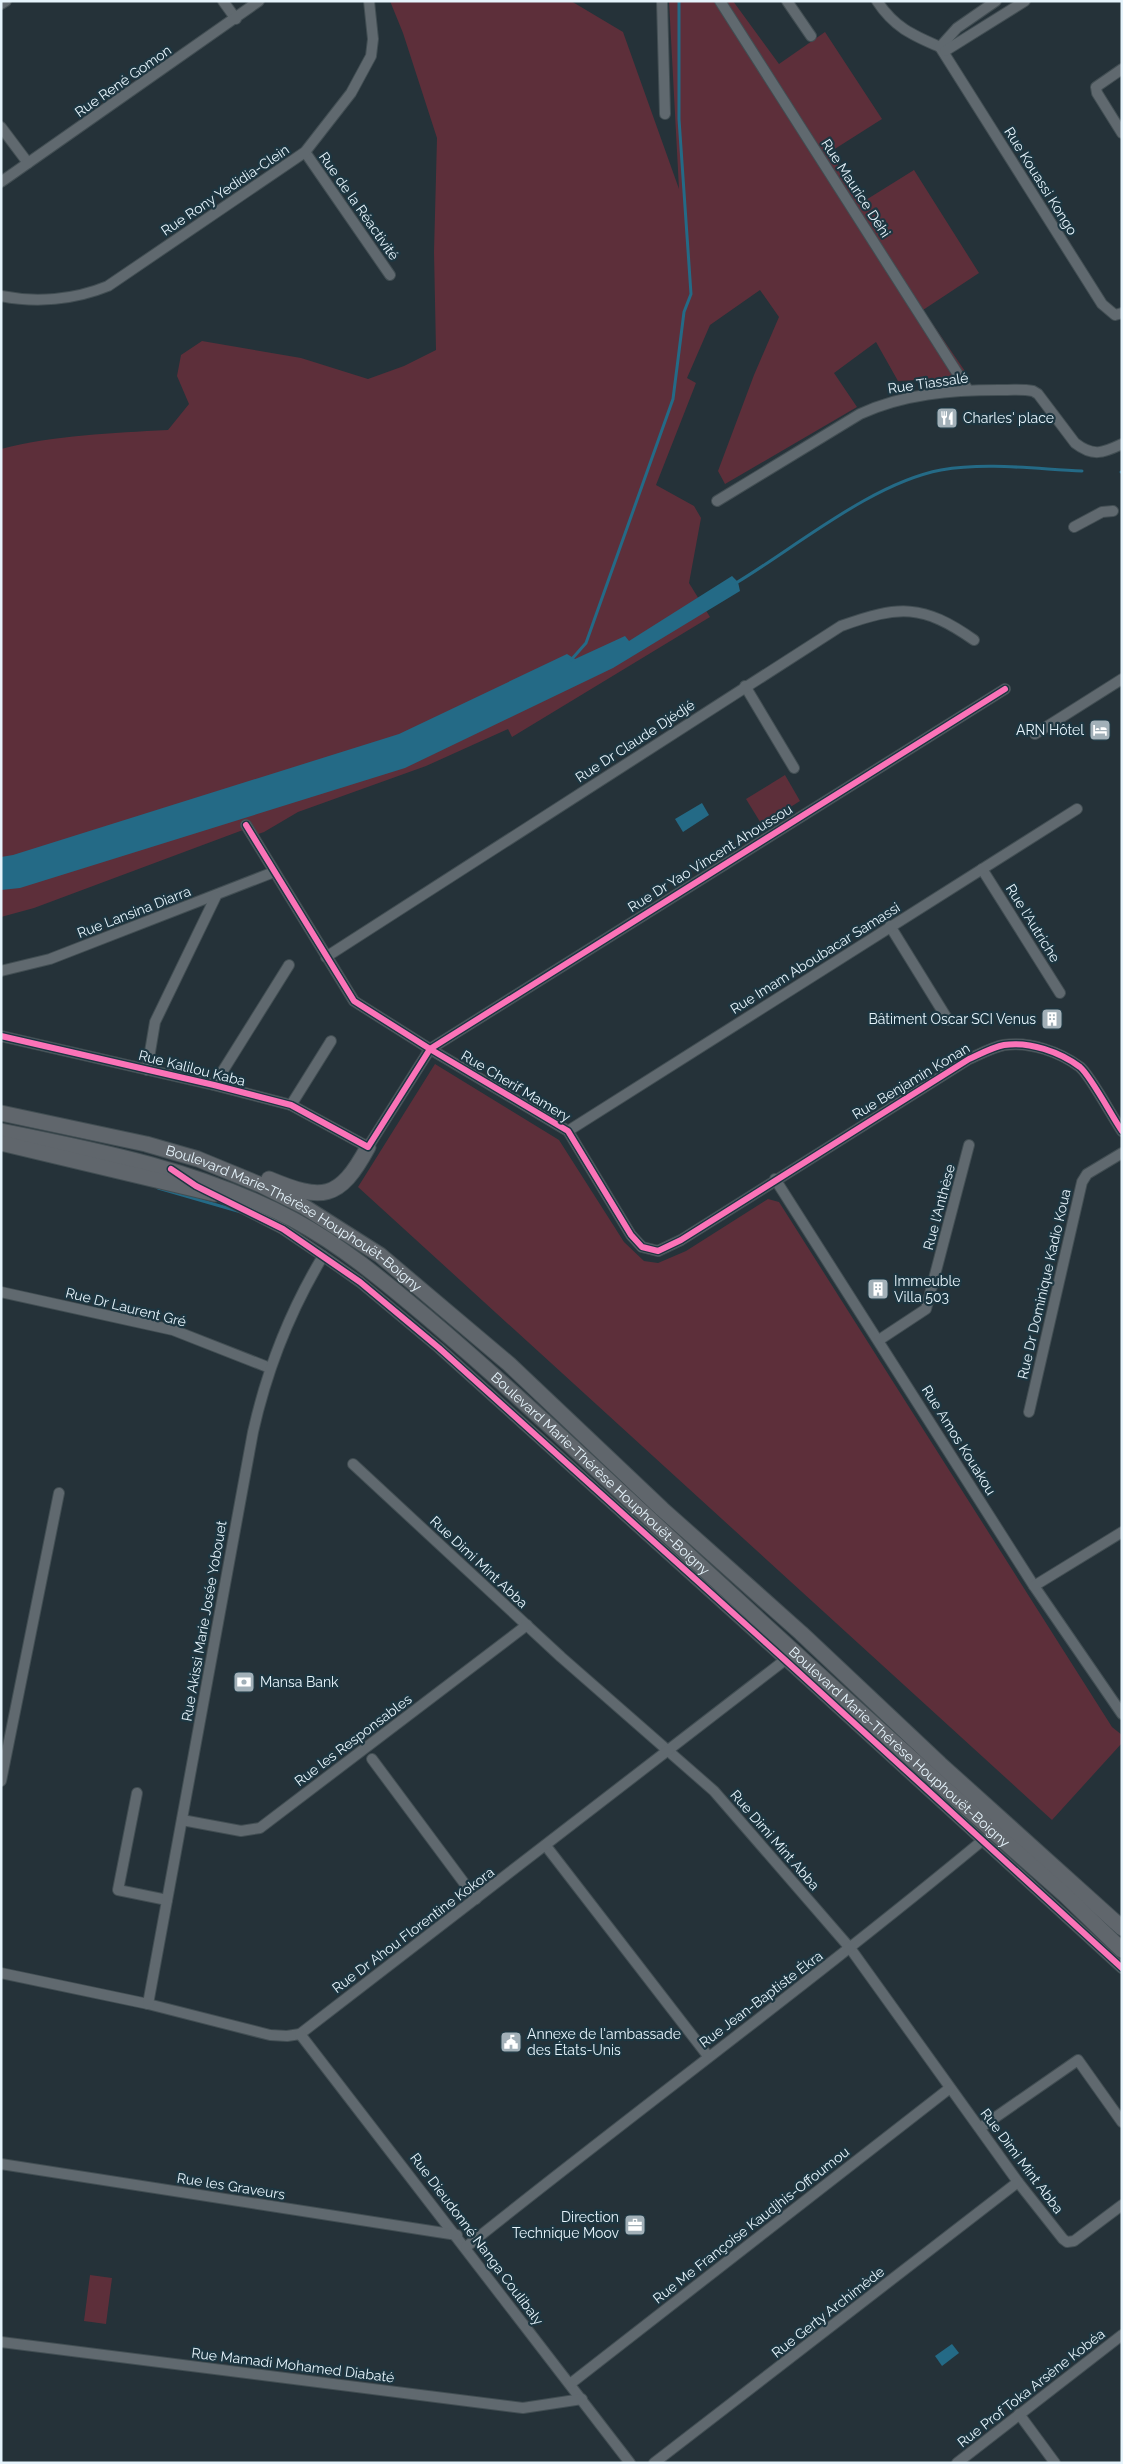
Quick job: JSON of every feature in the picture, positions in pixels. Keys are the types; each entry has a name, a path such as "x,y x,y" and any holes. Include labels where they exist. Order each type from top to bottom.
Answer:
{"main road":[{"name":"Boulevard Marie-Thérèse Houphouët-Boigny","path":"1,1113 146,1144 198,1159 261,1185 335,1224 380,1255 516,1371 662,1509 801,1633 940,1764 1122,1928"},
{"name":"Boulevard Marie-Thérèse Houphouët-Boigny","path":"1,1130 92,1149 171,1169 231,1190 294,1220 348,1253 378,1276 515,1392 683,1550 1064,1894 1122,1950"},
{"path":"1,1143 117,1169 215,1194"},
{"path":"198,1159 224,1161 301,1191 319,1194 336,1188 348,1178 368,1147"}],"street":[{"path":"1,4 6,1"},
{"path":"223,1 236,19"},
{"name":"Rue René Gomon","path":"1,182 236,19 259,1"},
{"name":"Rue Rony Yedidia-Clein","path":"1,296 34,301 84,294 108,286 305,152 351,93 371,56 373,39 369,1"},
{"path":"662,1 665,114"},
{"name":"Rue Maurice Déhi","path":"720,1 968,390"},
{"path":"787,1 811,36"},
{"path":"877,1 885,14 901,29 943,49"},
{"path":"943,49 957,28 996,1"},
{"path":"943,49 1025,1"},
{"name":"Rue Kouassi Kongo","path":"943,49 1102,304 1115,315 1122,313"},
{"path":"1122,68 1096,87 1097,93 1122,133"},
{"path":"1,126 28,163"},
{"name":"Rue de la Réactivité","path":"305,152 390,274"},
{"name":"Rue Tiassalé","path":"717,502 860,414 882,403 906,398 968,390 1033,391 1038,394 1075,443 1092,452 1106,452 1122,444"},
{"path":"1074,526 1102,512 1113,510"},
{"name":"Rue Dr Claude Djédjé","path":"326,957 841,626 894,610 916,611 938,618 974,640"},
{"path":"1035,734 1122,679"},
{"path":"745,686 794,768"},
{"name":"Rue Dr Yao Vincent Ahoussou","path":"430,1050 1005,689"},
{"name":"Rue Imam Aboubacar Samassi","path":"568,1131 1077,809"},
{"name":"Rue Cherif Mamery","path":"246,825 354,1002 430,1050 568,1131 631,1235 642,1246 652,1251 666,1248 775,1180"},
{"name":"Rue l'Autriche","path":"982,869 1060,993"},
{"name":"Rue Lansina Diarra","path":"1,971 50,959 274,872"},
{"path":"147,1070 155,1022 216,896"},
{"path":"890,926 948,1020"},
{"path":"214,1085 289,965"},
{"name":"Rue Kalilou Kaba","path":"1,1036 214,1085 290,1106 368,1147"},
{"path":"290,1106 331,1041"},
{"name":"Rue Benjamin Konan","path":"775,1180 969,1059 1003,1045 1022,1044 1035,1046 1058,1055 1081,1068 1122,1131"},
{"path":"368,1147 430,1050"},
{"name":"Rue l'Anthèse","path":"879,1340 926,1309 970,1145"},
{"name":"Rue Dr Dominique Kadio Koua","path":"1029,1412 1082,1182 1087,1174 1122,1153"},
{"path":"171,1169 196,1186 283,1229 360,1282 439,1348 785,1660 980,1843 1122,1968"},
{"name":"Rue Amos Kouakou","path":"775,1180 879,1340 1034,1586 1122,1714"},
{"name":"Rue Akissi Marie Josée Yobouet","path":"148,2004 252,1432 263,1385 300,1294 323,1256"},
{"name":"Rue Dr Laurent Gré","path":"1,1292 173,1330 270,1368"},
{"name":"Rue Dimi Mint Abba","path":"353,1464 527,1625 714,1791 850,1948 1018,2182 1067,2242 1074,2241 1122,2205"},
{"path":"1,1781 59,1493"},
{"path":"1034,1586 1122,1532"},
{"name":"Rue les Responsables","path":"182,1820 241,1831 260,1828 527,1625"},
{"name":"Rue Dr Ahou Florentine Kokora","path":"300,2034 785,1660"},
{"path":"372,1759 476,1898"},
{"path":"137,1793 118,1890 167,1900"},
{"name":"Rue Jean-Baptiste Ékra","path":"466,2247 708,2056 850,1948 980,1843"},
{"path":"546,1846 708,2056"},
{"path":"1,1972 148,2004 270,2035 288,2036 300,2034"},
{"name":"Rue Dieudonné Nanga Coulibaly","path":"300,2034 457,2235 630,2463"},
{"path":"980,2128 1078,2060 1122,2122"},
{"name":"Rue Me Françoise Kaudjhis-Offoumou","path":"570,2384 950,2088"},
{"name":"Rue les Graveurs","path":"1,2164 457,2235"},
{"name":"Rue Gerty Archimède","path":"654,2463 1018,2182"},
{"name":"Rue Prof Toka Arsène Kobéa","path":"957,2463 1122,2334"},
{"name":"Rue Mamadi Mohamed Diabaté","path":"1,2342 523,2408 582,2399"},
{"path":"1019,2414 1054,2463"}],"shaded area":[{"path":"390,1 571,1 623,32 679,189 669,1 733,1 779,64 825,32 882,119 830,152 861,203 914,170 979,273 923,310 969,377 898,381 876,342 834,373 857,407 725,484 718,471 754,375 779,317 760,290 710,325 687,378 696,383 656,485 694,506 701,518 689,583 710,617 512,737 508,729 426,766 298,812 264,832 247,838 243,830 34,908 1,917 1,449 63,438 168,430 189,404 177,376 181,355 202,341 301,358 368,379 404,366 436,350 434,252 437,138 403,33"},
{"path":"785,775 800,801 762,825 746,799"},
{"path":"435,1064 559,1140 624,1242 644,1261 658,1263 686,1251 768,1199 779,1202 1112,1727 1122,1735 1122,1743 1052,1820 358,1187"},
{"path":"90,2275 112,2278 106,2324 84,2321"}],"water":[{"path":"732,576 738,582 740,591 613,668 405,768 20,888 1,890 1,857 13,855 399,734 567,654 575,659 625,636 629,641"},
{"path":"702,803 709,815 683,832 675,819"},
{"path":"952,2344 959,2353 942,2366 935,2356"}],"waterway":[{"path":"571,660 586,643 673,399 684,312 691,294 679,119 679,1"},
{"path":"736,583 862,502 888,488 915,477 941,470 976,466 1082,471"},
{"path":"158,1188 241,1212"}],"cycle path":[{"path":"1,1036 214,1085 291,1105 368,1147 430,1049 1005,689"},
{"path":"246,825 354,1001 430,1049 568,1131 631,1235 642,1247 658,1251 681,1240 969,1059 1004,1045 1034,1046 1054,1052 1080,1067 1095,1087 1122,1131"},
{"path":"171,1169 196,1186 283,1229 360,1282 439,1348 785,1660 1122,1968"}],"place":[{"name":"Charles' place","path":"947,418"},
{"name":"ARN Hôtel","path":"1100,730"},
{"name":"Bâtiment Oscar SCI Venus","path":"1052,1019"},
{"name":"Immeuble Villa 503","path":"878,1289"},
{"name":"Mansa Bank","path":"244,1682"},
{"name":"Annexe de l'ambassade des États-Unis","path":"511,2042"},
{"name":"Direction Technique Moov","path":"635,2225"}]}
